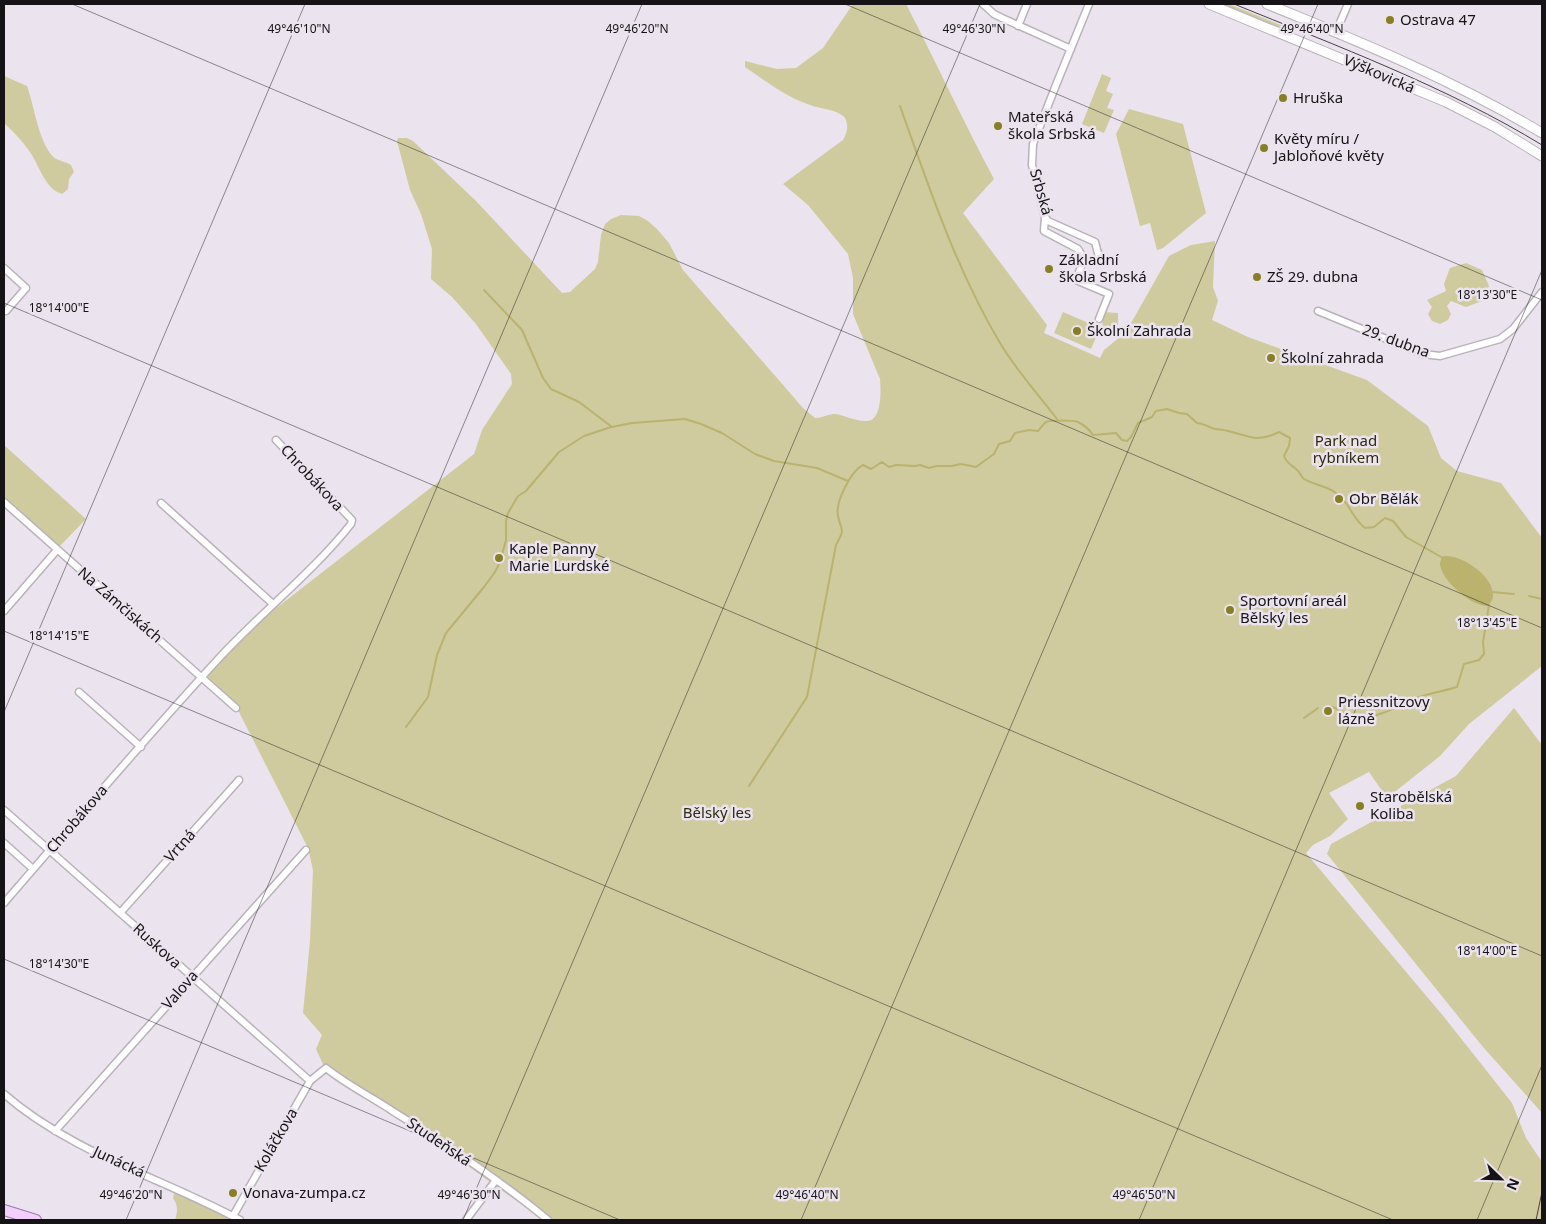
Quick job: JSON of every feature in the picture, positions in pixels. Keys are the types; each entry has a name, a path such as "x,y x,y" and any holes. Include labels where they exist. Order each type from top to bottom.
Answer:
{"main road":[{"path":"4,1210 36,1220"}],"street":[{"path":"984,4 994,14 1071,49"},
{"path":"1018,26 1027,4"},
{"name":"Srbská","path":"1090,4 1033,144 1032,165 1045,217 1048,221 1094,242 1099,257"},
{"name":"Výškovická","path":"1209,4 1446,102 1495,127 1542,156"},
{"name":"Výškovická","path":"1267,4 1336,32 1503,110 1542,133"},
{"path":"1336,32 1348,4"},
{"path":"1045,217 1044,231 1078,249 1084,259 1076,280 1109,294 1099,319"},
{"path":"4,268 26,288 8,308 18,312"},
{"name":"29. dubna","path":"1318,311 1423,354 1440,356 1500,339 1513,329 1542,292"},
{"name":"Chrobákova","path":"4,903 202,677 338,541 351,524 352,520 276,440"},
{"name":"Na Zámčiskách","path":"4,502 236,708"},
{"path":"161,503 273,604"},
{"path":"4,610 58,550"},
{"path":"79,692 141,747"},
{"name":"Vrtná","path":"120,913 239,780"},
{"name":"Ruskova","path":"4,810 310,1081"},
{"path":"4,844 33,869"},
{"name":"Valova","path":"54,1131 306,850"},
{"name":"Koláčkova","path":"232,1216 310,1081 326,1068"},
{"name":"Studeňská","path":"326,1068 408,1120 496,1180 547,1220"},
{"name":"Junácká","path":"4,1094 54,1131 240,1220"},
{"path":"466,1220 496,1180"}],"green space":[{"name":"Bělský les","path":"853,4 906,4 994,179 963,213 1047,325 1044,333 1100,358 1104,350 1126,332 1169,256 1191,245 1215,241 1213,287 1218,301 1212,320 1248,337 1367,380 1428,426 1441,458 1457,471 1501,483 1542,538 1542,666 1469,724 1440,756 1387,798 1369,772 1329,793 1348,819 1330,836 1313,845 1306,853 1444,1017 1512,1103 1526,1138 1542,1162 1542,1220 543,1220 428,1137 327,1073 316,1049 322,1035 303,1013 310,941 313,870 308,848 238,710 201,673 247,631 474,454 482,430 512,384 511,374 476,324 452,297 431,279 432,249 421,214 410,190 397,141 398,138 407,138 413,141 476,201 562,293 570,292 595,269 598,262 601,235 605,224 621,215 639,216 648,221 669,243 683,270 803,408 815,418 835,414 859,420 872,420 878,411 880,379 853,314 853,278 848,254 808,205 783,184 843,140 847,129 845,118 839,113 804,103 786,94 745,67 745,61 777,69 796,68 823,48"},
{"path":"1221,4 1229,4 1288,28 1287,31"},
{"path":"1102,74 1111,78 1106,91 1113,94 1107,108 1114,110 1104,133 1082,124"},
{"path":"4,76 27,86 45,145 56,159 71,165 74,172 69,179 68,189 62,194 51,187 30,152 4,123"},
{"path":"1129,109 1183,124 1206,213 1163,248 1157,250 1150,223 1140,226 1116,134"},
{"path":"1466,263 1482,270 1489,286 1482,301 1466,307 1451,301 1447,306 1451,314 1448,320 1440,324 1432,321 1428,314 1432,307 1427,300 1446,291 1444,284 1450,268"},
{"name":"Školní Zahrada","path":"1063,312 1100,328 1091,349 1054,333"},
{"path":"1103,312 1118,313 1118,333 1102,333"},
{"path":"4,445 86,519 59,547 4,498"},
{"path":"1514,708 1542,745 1542,1113 1483,1047 1327,854 1331,844 1456,776"},
{"path":"175,1189 240,1220 175,1220 177,1206 173,1198"}],"shaded area":[{"path":"1442,557 1460,559 1483,574 1492,588 1493,597 1488,606 1474,602 1451,585 1440,564"}],"waterway":[{"path":"900,106 944,227 984,315 1013,363 1057,419"},
{"path":"484,290 522,330 543,378 551,389 579,402 612,427 632,423 685,419 722,433 755,454 774,461 817,468 848,481"},
{"path":"749,786 807,697 836,545 842,532 838,516 839,503 849,480 858,468 863,465 871,469 882,462 889,467 896,465 920,465 929,468 961,464 976,467 994,454 999,444 1010,441 1015,433 1029,430 1038,431 1046,422 1052,421 1076,421 1093,435 1116,433 1122,440 1127,441 1138,423 1152,417 1156,411 1167,409 1187,414 1197,423 1214,429 1252,437 1271,436 1279,432 1290,438 1289,446 1284,456 1288,462 1304,479 1329,489 1341,497 1365,528 1374,527 1385,518 1393,521 1406,537 1443,558"},
{"path":"406,727 428,697 437,655 446,633 484,587 500,562 506,540 508,513 518,496 526,491 559,452 584,436 611,427"},
{"path":"1492,592 1514,594"},
{"path":"1529,596 1542,599"},
{"path":"1325,707 1334,708 1356,718 1368,717 1383,713 1419,697 1457,687 1464,664 1479,660 1484,654 1483,642 1489,605"},
{"path":"1304,718 1318,708"}],"tram line":[{"path":"1234,4 1391,68 1468,104 1542,145"},
{"path":"1536,1220 1542,1192"}],"place":[{"name":"Ostrava 47","path":"1390,20"},
{"name":"Hruška","path":"1283,98"},
{"name":"Mateřská škola Srbská","path":"998,126"},
{"name":"Květy míru / Jabloňové květy","path":"1264,148"},
{"name":"Základní škola Srbská","path":"1049,269"},
{"name":"ZŠ 29. dubna","path":"1257,277"},
{"name":"Školní Zahrada","path":"1077,331"},
{"name":"Školní zahrada","path":"1271,358"},
{"name":"Obr Bělák","path":"1339,499"},
{"name":"Kaple Panny Marie Lurdské","path":"499,558"},
{"name":"Sportovní areál Bělský les","path":"1230,610"},
{"name":"Priessnitzovy lázně","path":"1328,711"},
{"name":"Starobělská Koliba","path":"1360,806"},
{"name":"Vonava-zumpa.cz","path":"233,1193"}],"park label":[{"name":"Park nad rybníkem","path":"1346,450"}]}
